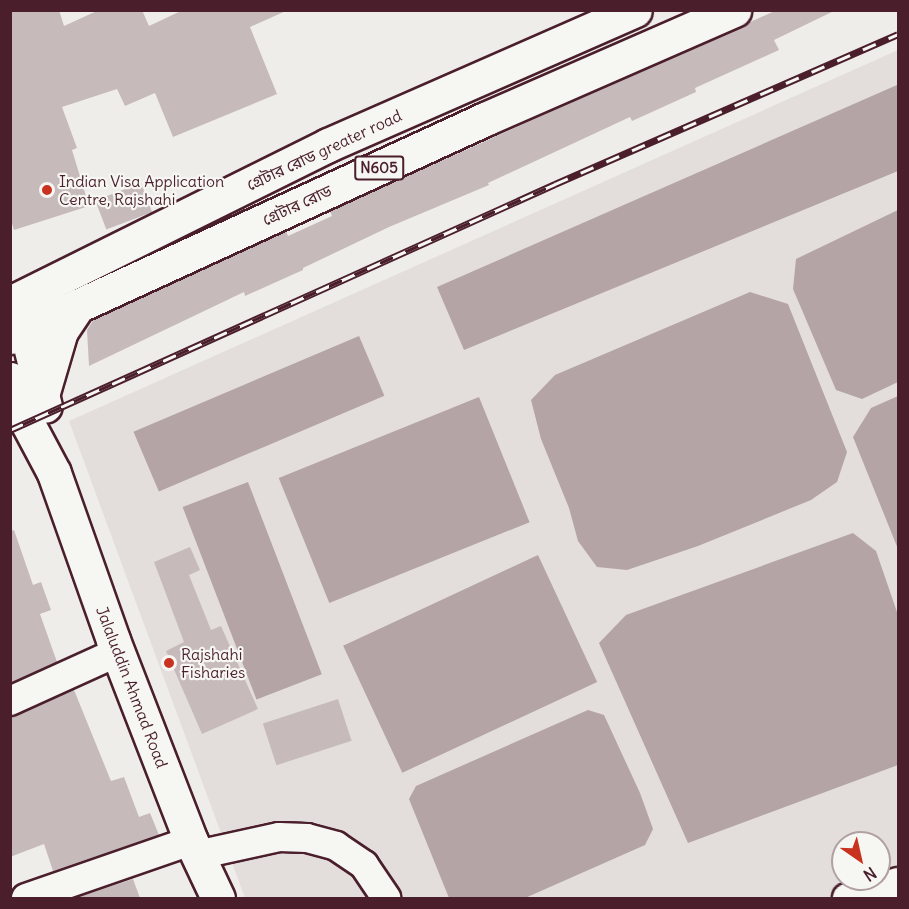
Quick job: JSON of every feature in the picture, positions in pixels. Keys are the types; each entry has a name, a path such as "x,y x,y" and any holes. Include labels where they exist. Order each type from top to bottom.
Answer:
{"main road":[{"name":"গ্রেটার রোড greater road","path":"15,312 328,145 635,10"},
{"name":"গ্রেটার রোড","path":"15,312 78,306 485,119 734,10"},
{"path":"21,391 78,306"},
{"name":"Jalaluddin Ahmad Road","path":"15,312 21,391 54,473 118,652 194,848 218,898"}],"street":[{"path":"10,701 118,652"},
{"path":"26,898 194,848 279,837 306,838 336,846 364,866 386,898"},
{"path":"847,898 898,882"}],"shaded area":[{"path":"898,50 898,898 245,898 69,421"},
{"path":"897,85 898,171 464,350 437,287"},
{"path":"898,210 898,382 862,399 836,390 793,289 796,259"},
{"path":"750,292 788,304 847,452 837,482 811,500 698,546 627,570 597,567 578,541 569,508 541,439 531,400 555,375"},
{"path":"359,336 384,396 159,492 133,432"},
{"path":"898,396 898,549 853,437 871,408"},
{"path":"479,397 530,522 329,603 279,478"},
{"path":"248,482 322,674 256,699 183,507"},
{"path":"853,533 876,551 898,615 898,765 688,843 599,643 626,615"},
{"path":"538,555 597,682 402,773 343,646"},
{"path":"588,710 604,715 640,793 653,829 645,845 525,898 449,898 409,799 416,786"}],"building":[{"path":"10,10 59,10 64,26 99,10 142,10 149,26 183,10 288,10 250,27 277,94 173,137 155,93 125,106 117,89 62,107 77,148 72,150 89,206 14,230 10,217"},
{"path":"777,10 836,10 774,40 779,50 695,88 696,92 632,121 630,117 488,183 489,185 389,227 245,296 244,292 89,366 87,330 94,319 286,231 288,236 332,216 330,211"},
{"path":"141,183 152,212 106,230 95,201"},
{"path":"14,530 33,585 41,582 51,610 40,614 57,662 10,683 10,531"},
{"path":"190,547 200,570 189,575 211,630 221,626 258,709 202,734 166,651 184,642 154,562"},
{"path":"74,690 111,781 124,777 139,817 150,813 159,835 53,871 44,844 10,857 10,717"},
{"path":"338,699 352,741 276,765 263,723"},
{"path":"133,879 140,898 75,898"}],"railway":[{"path":"10,430 555,184 898,34"}],"place":[{"name":"Indian Visa Application Centre, Rajshahi","path":"47,190"},
{"name":"Rajshahi Fisharies","path":"169,663"}]}
